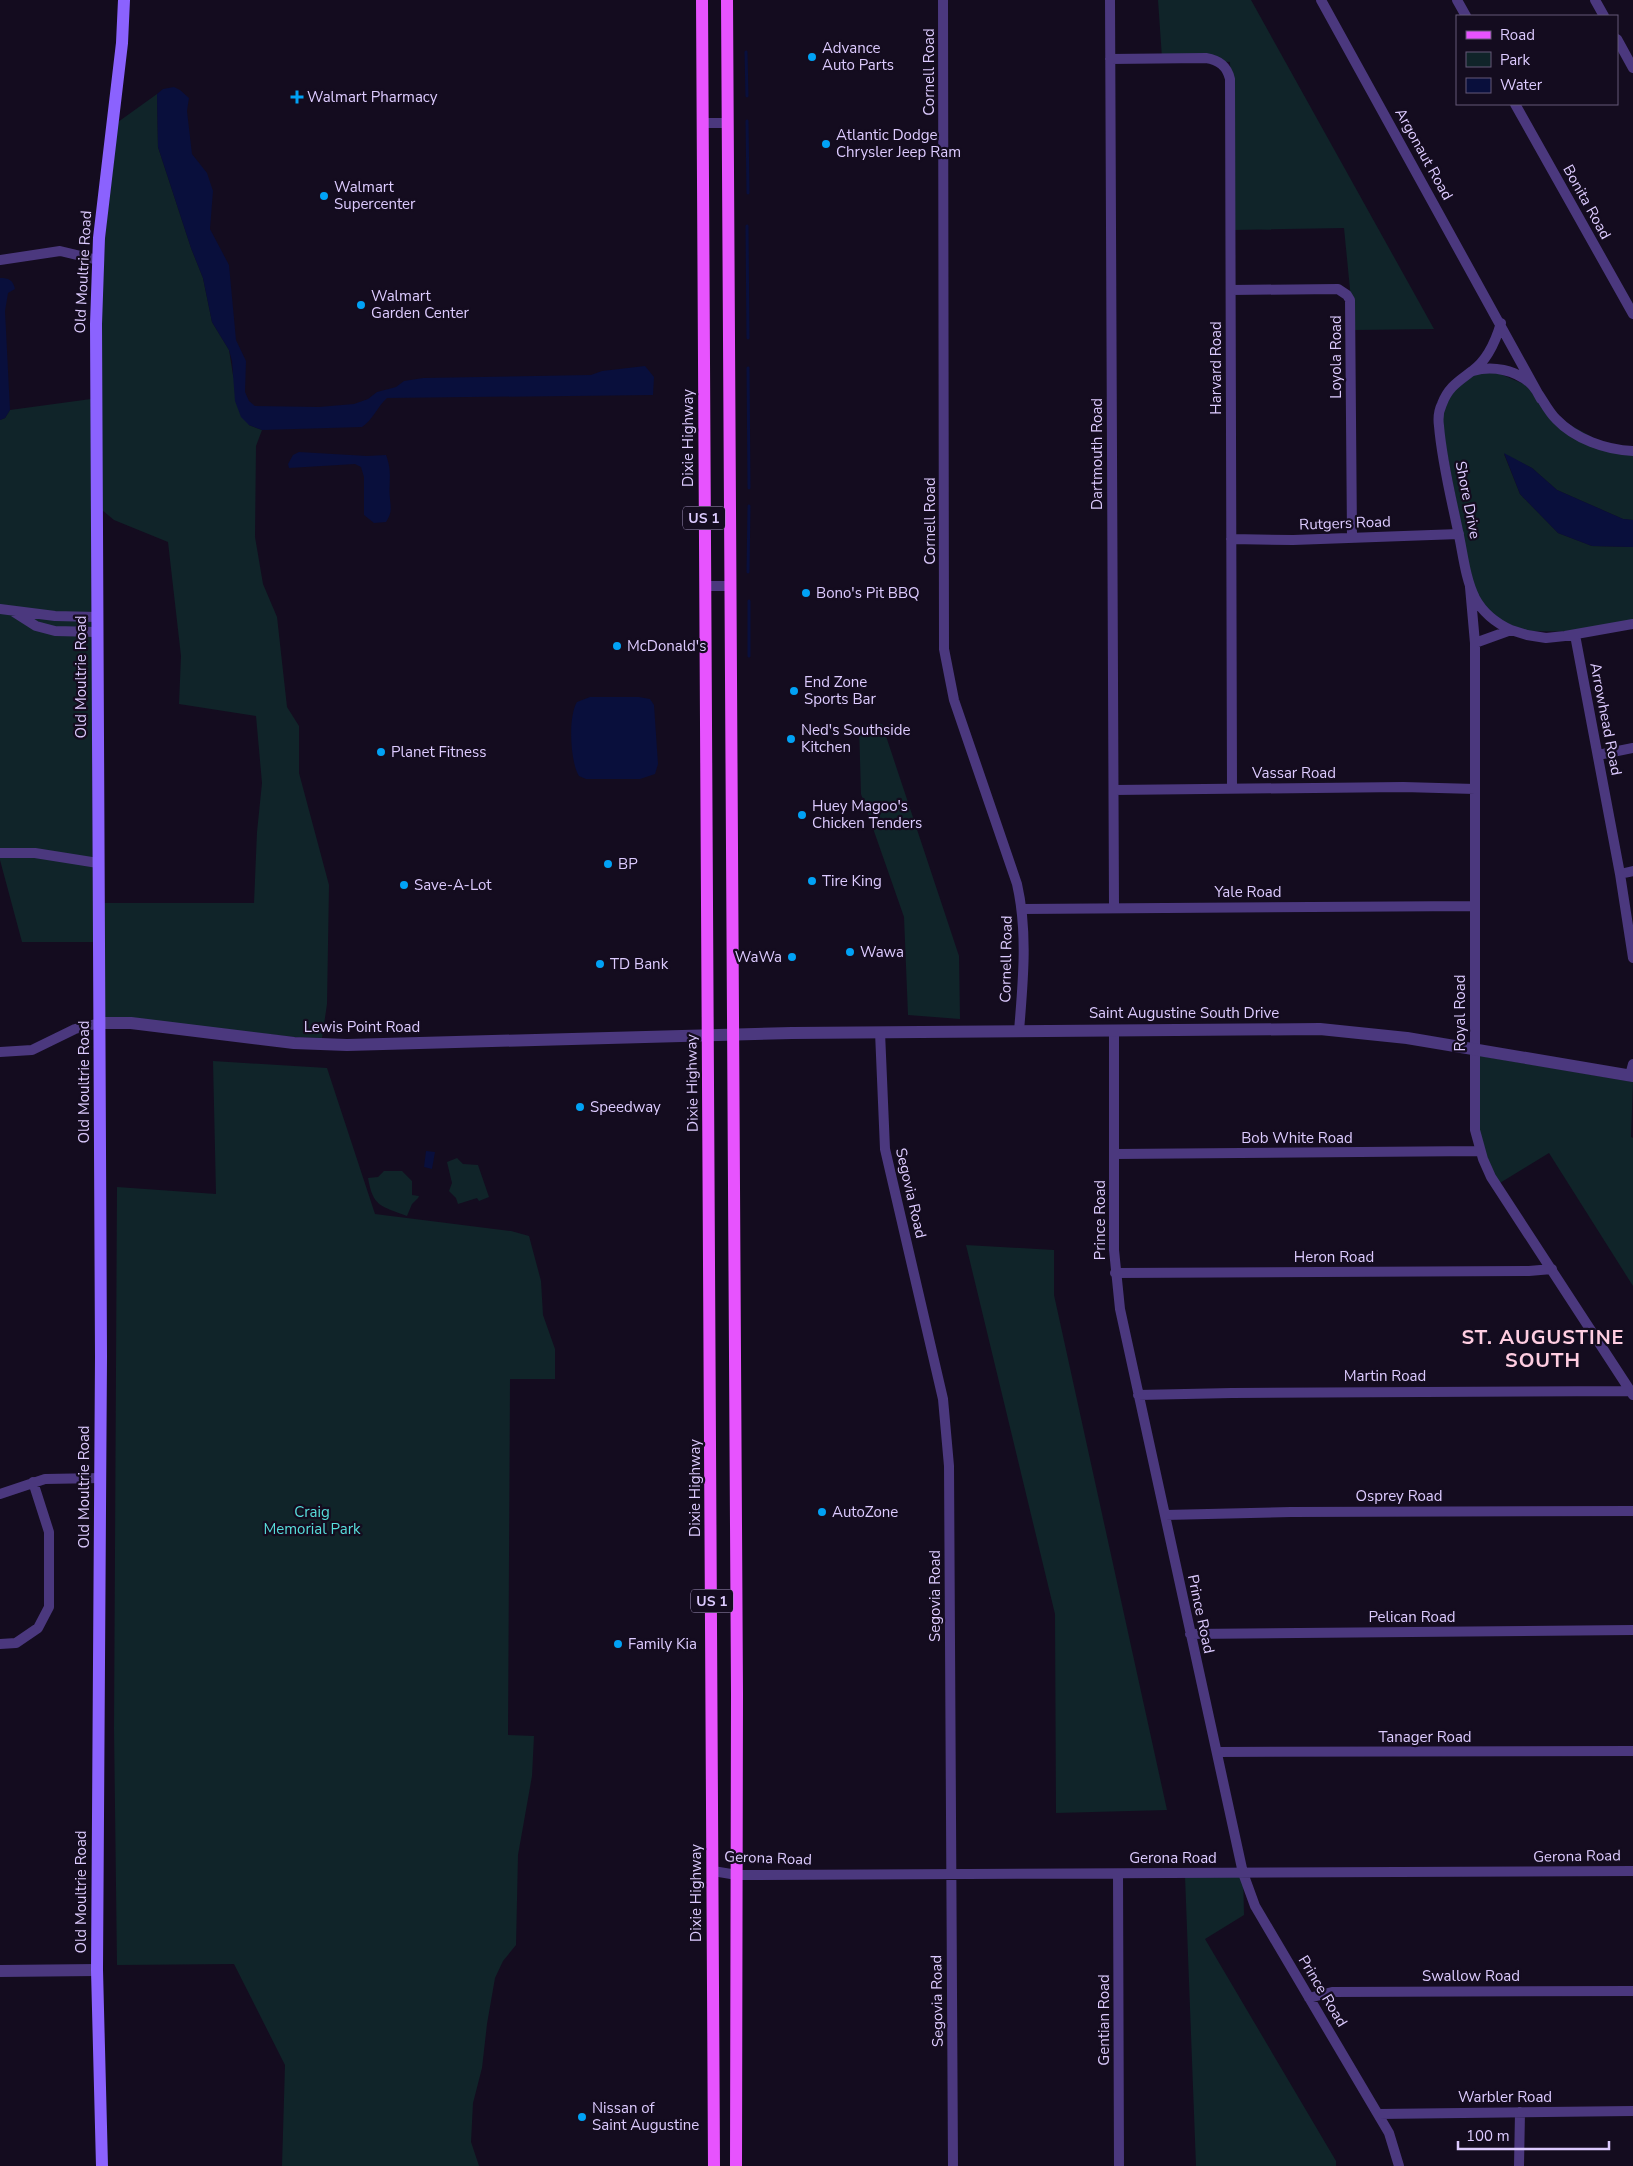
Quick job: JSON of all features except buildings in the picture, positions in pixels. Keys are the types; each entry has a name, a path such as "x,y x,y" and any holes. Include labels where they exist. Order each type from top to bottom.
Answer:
{"main road":[{"name":"Old Moultrie Road","path":"102,2166 97,1970 101,1478 96,324 98,260 122,43 124,0"},
{"name":"Dixie Highway","path":"702,0 714,2166"},
{"name":"US 1","path":"727,0 737,1875 736,2166"},
{"path":"711,1475 734,1474"},
{"path":"714,2125 736,2126"}],"street":[{"name":"Cornell Road","path":"944,0 944,649 954,700 1017,884 1022,909 1024,929 1019,1031"},
{"name":"Dartmouth Road","path":"1110,0 1114,907"},
{"name":"Argonaut Road","path":"1321,0 1501,323"},
{"path":"1457,0 1465,15"},
{"path":"1595,0 1603,15"},
{"path":"1618,40 1633,68"},
{"name":"Harvard Road","path":"1110,59 1206,58 1220,63 1226,68 1230,79 1232,788"},
{"name":"Bonita Road","path":"1516,105 1633,314"},
{"path":"703,123 728,123"},
{"path":"0,260 60,251 98,260"},
{"name":"Loyola Road","path":"1231,290 1338,289 1347,295 1350,300 1352,537"},
{"path":"1501,323 1541,399"},
{"name":"Shore Drive","path":"1501,323 1491,349 1473,371 1463,376 1450,388 1441,406 1439,418 1447,476 1470,587 1484,611 1493,620 1511,630 1528,635 1546,638 1633,624"},
{"path":"1473,371 1486,369 1511,372 1531,384 1556,420 1582,438 1611,448 1633,451"},
{"name":"Rutgers Road","path":"1231,539 1293,540 1459,534"},
{"path":"705,586 730,586"},
{"name":"Royal Road","path":"1470,587 1475,642 1474,1120 1480,1151 1491,1176 1632,1392"},
{"path":"0,609 38,612 55,616 97,617"},
{"path":"14,611 36,626 45,629 97,632"},
{"path":"1475,642 1511,630"},
{"name":"Arrowhead Road","path":"1575,634 1620,874 1633,958"},
{"path":"1598,755 1633,748"},
{"name":"Vassar Road","path":"1114,790 1475,788"},
{"path":"0,853 35,853 98,863"},
{"path":"1620,874 1633,871"},
{"name":"Yale Road","path":"1022,909 1475,906"},
{"name":"Lewis Point Road","path":"0,1052 32,1050 75,1029 100,1023 131,1023 294,1043 347,1045 732,1036"},
{"name":"Saint Augustine South Drive","path":"732,1036 880,1032 1320,1029 1407,1038 1632,1072"},
{"name":"Prince Road","path":"1114,1030 1115,1273 1120,1309 1242,1873 1255,1906 1378,2114 1394,2144 1399,2166"},
{"name":"Segovia Road","path":"880,1032 885,1149 942,1399 947,1432 949,1476 953,2166"},
{"name":"Bob White Road","path":"1115,1154 1480,1151"},
{"name":"Heron Road","path":"1115,1273 1519,1271 1552,1269"},
{"name":"Martin Road","path":"1138,1395 1371,1391 1632,1392"},
{"path":"0,1494 45,1479 101,1478"},
{"path":"0,1644 16,1643 38,1628 49,1606 49,1532 33,1482"},
{"name":"Osprey Road","path":"1164,1515 1301,1512 1633,1511"},
{"name":"Pelican Road","path":"1190,1634 1633,1630"},
{"name":"Tanager Road","path":"1216,1752 1633,1751"},
{"name":"Gerona Road","path":"712,1871 737,1875 1633,1871"},
{"name":"Gentian Road","path":"1118,1874 1119,2166"},
{"path":"0,1971 97,1970"},
{"name":"Swallow Road","path":"1309,1998 1332,1992 1633,1991"},
{"name":"Warbler Road","path":"1378,2114 1633,2111"},
{"path":"1520,2112 1520,2166"}],"green space":[{"path":"1158,0 1251,0 1434,329 1354,330 1344,228 1233,230 1230,62 1162,58"},
{"path":"157,94 158,147 191,248 203,278 212,322 229,350 233,375 249,425 262,430 256,446 255,537 263,584 277,617 287,707 299,726 299,773 329,885 327,1004 322,1038 295,1037 105,1017 104,903 254,903 257,832 262,783 256,716 179,704 181,656 168,542 114,520 102,510 101,324 105,238 118,122"},
{"path":"1476,373 1498,373 1526,385 1547,412 1621,453 1633,451 1633,520 1623,519 1557,490 1532,468 1504,454 1520,494 1558,533 1592,546 1633,547 1633,625 1595,632 1514,631 1476,603 1439,411 1455,384"},
{"path":"91,399 93,942 22,942 0,860 0,420 5,418 10,410"},
{"path":"882,724 959,956 960,1019 908,1015 904,917 861,794 859,725"},
{"path":"1475,1055 1633,1082 1631,1137 1633,1138 1633,1286 1549,1153 1495,1186 1478,1150"},
{"name":"Craig Memorial Park","path":"213,1061 327,1068 375,1214 511,1231 529,1236 541,1281 543,1315 555,1349 555,1379 510,1379 508,1735 534,1736 532,1776 518,1855 516,1945 503,1961 495,1978 482,2068 473,2103 471,2142 479,2166 282,2166 285,2065 234,1964 117,1965 114,1729 117,1187 216,1194"},
{"path":"457,1158 463,1164 478,1165 489,1197 479,1201 477,1198 458,1204 456,1198 449,1191 452,1183 447,1162"},
{"path":"384,1171 402,1171 412,1181 412,1195 419,1196 412,1204 407,1216 380,1204 373,1195 368,1178 378,1177"},
{"path":"966,1245 1054,1250 1054,1295 1167,1810 1056,1813 1055,1614"},
{"path":"1243,1872 1244,1915 1205,1939 1336,2161 1336,2166 1196,2166 1185,1876"}],"water":[{"path":"174,87 189,98 187,111 192,154 207,173 213,191 210,229 229,265 236,340 246,361 245,392 249,401 255,406 319,407 354,404 368,399 377,392 396,387 404,381 423,378 591,375 602,371 645,366 654,377 653,395 387,398 362,427 262,430 249,425 241,417 235,401 232,361 229,350 212,322 203,278 191,248 158,147 157,94 163,89"},
{"path":"0,278 10,280 15,289 8,293 5,311 10,410 5,418 0,420"},
{"path":"299,452 367,456 386,455 390,473 391,508 386,522 374,523 364,515 364,477 361,467 355,464 289,468 288,464 293,455"},
{"path":"1504,453 1532,468 1557,490 1623,519 1633,520 1633,547 1592,546 1558,533 1520,494"},
{"path":"590,697 639,697 650,699 654,705 658,764 655,774 640,779 586,779 579,776 574,760 571,739 572,718 577,702"},
{"path":"426,1151 435,1152 432,1169 424,1167"}],"waterway":[{"path":"746,52 747,96"},
{"path":"747,121 748,193"},
{"path":"747,226 748,338"},
{"path":"748,368 749,488"},
{"path":"748,572 749,506"},
{"path":"749,601 749,656"}],"place":[{"name":"Advance Auto Parts","path":"812,57"},
{"name":"Walmart Pharmacy","path":"297,97"},
{"name":"Atlantic Dodge Chrysler Jeep Ram","path":"826,144"},
{"name":"Walmart Supercenter","path":"324,196"},
{"name":"Walmart Garden Center","path":"361,305"},
{"name":"Bono's Pit BBQ","path":"806,593"},
{"name":"McDonald's","path":"617,646"},
{"name":"End Zone Sports Bar","path":"794,691"},
{"name":"Ned's Southside Kitchen","path":"791,739"},
{"name":"Planet Fitness","path":"381,752"},
{"name":"Huey Magoo's Chicken Tenders","path":"802,815"},
{"name":"BP","path":"608,864"},
{"name":"Tire King","path":"812,881"},
{"name":"Save-A-Lot","path":"404,885"},
{"name":"Wawa","path":"850,952"},
{"name":"WaWa","path":"792,957"},
{"name":"TD Bank","path":"600,964"},
{"name":"Speedway","path":"580,1107"},
{"name":"AutoZone","path":"822,1512"},
{"name":"Family Kia","path":"618,1644"},
{"name":"Nissan of Saint Augustine","path":"582,2117"}],"district":[{"name":"ST. AUGUSTINE SOUTH","path":"1543,1348"}]}
